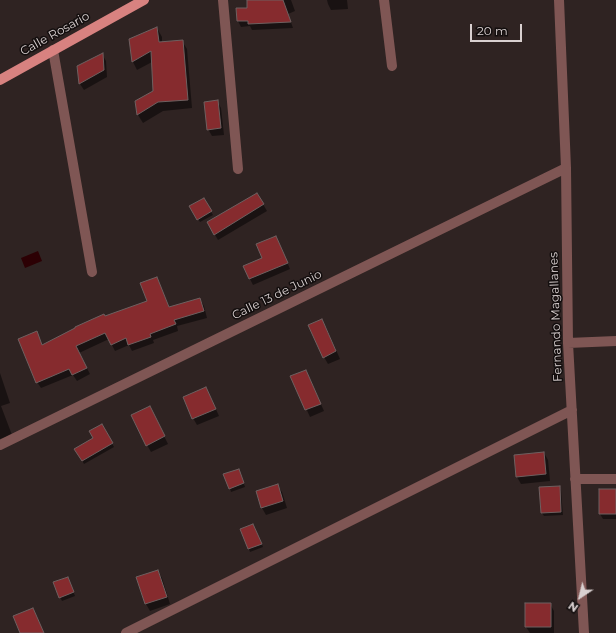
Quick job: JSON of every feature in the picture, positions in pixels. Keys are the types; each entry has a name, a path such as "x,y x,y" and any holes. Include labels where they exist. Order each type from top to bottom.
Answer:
{"main road":[{"name":"Calle Rosario","path":"0,80 144,0"}],"street":[{"path":"223,0 238,169"},
{"path":"384,0 392,66"},
{"name":"Fernando Magallanes","path":"559,0 566,168 568,343 584,633"},
{"path":"53,50 92,272"},
{"name":"Calle 13 de Junio","path":"0,445 566,168"},
{"path":"568,343 616,341"},
{"path":"126,633 572,410"},
{"path":"575,479 616,479"}],"shaded area":[{"path":"38,251 42,261 25,268 21,258"}],"building":[{"path":"247,0 283,0 291,22 248,24 248,21 237,21 236,8 247,8"},
{"path":"157,27 159,42 183,40 188,100 158,102 137,115 135,101 153,91 151,51 132,62 129,39"},
{"path":"103,53 104,70 79,84 77,66"},
{"path":"218,100 221,128 207,130 204,102"},
{"path":"257,193 264,204 214,235 207,222"},
{"path":"204,198 212,211 197,220 189,206"},
{"path":"276,236 288,263 249,279 243,266 262,258 256,244"},
{"path":"157,277 169,307 200,298 204,311 174,320 176,324 150,334 151,337 128,345 126,338 111,345 105,333 76,346 87,368 72,375 69,369 36,383 18,339 37,331 42,345 75,327 104,314 105,316 147,301 140,283"},
{"path":"322,319 336,351 323,358 308,325"},
{"path":"306,370 321,404 305,410 290,376"},
{"path":"206,387 216,409 192,419 183,397"},
{"path":"150,406 165,436 146,446 131,415"},
{"path":"102,424 113,443 82,461 74,449 93,438 89,431"},
{"path":"544,452 546,474 516,477 514,455"},
{"path":"239,469 244,483 229,489 223,474"},
{"path":"278,484 283,501 261,508 256,491"},
{"path":"560,486 561,512 541,513 539,487"},
{"path":"599,489 616,489 616,514 599,514"},
{"path":"253,524 262,544 248,549 240,529"},
{"path":"158,570 167,597 145,604 136,577"},
{"path":"68,577 74,592 59,598 53,582"},
{"path":"525,603 551,603 551,627 525,627"},
{"path":"33,608 44,633 20,633 13,616"}]}
